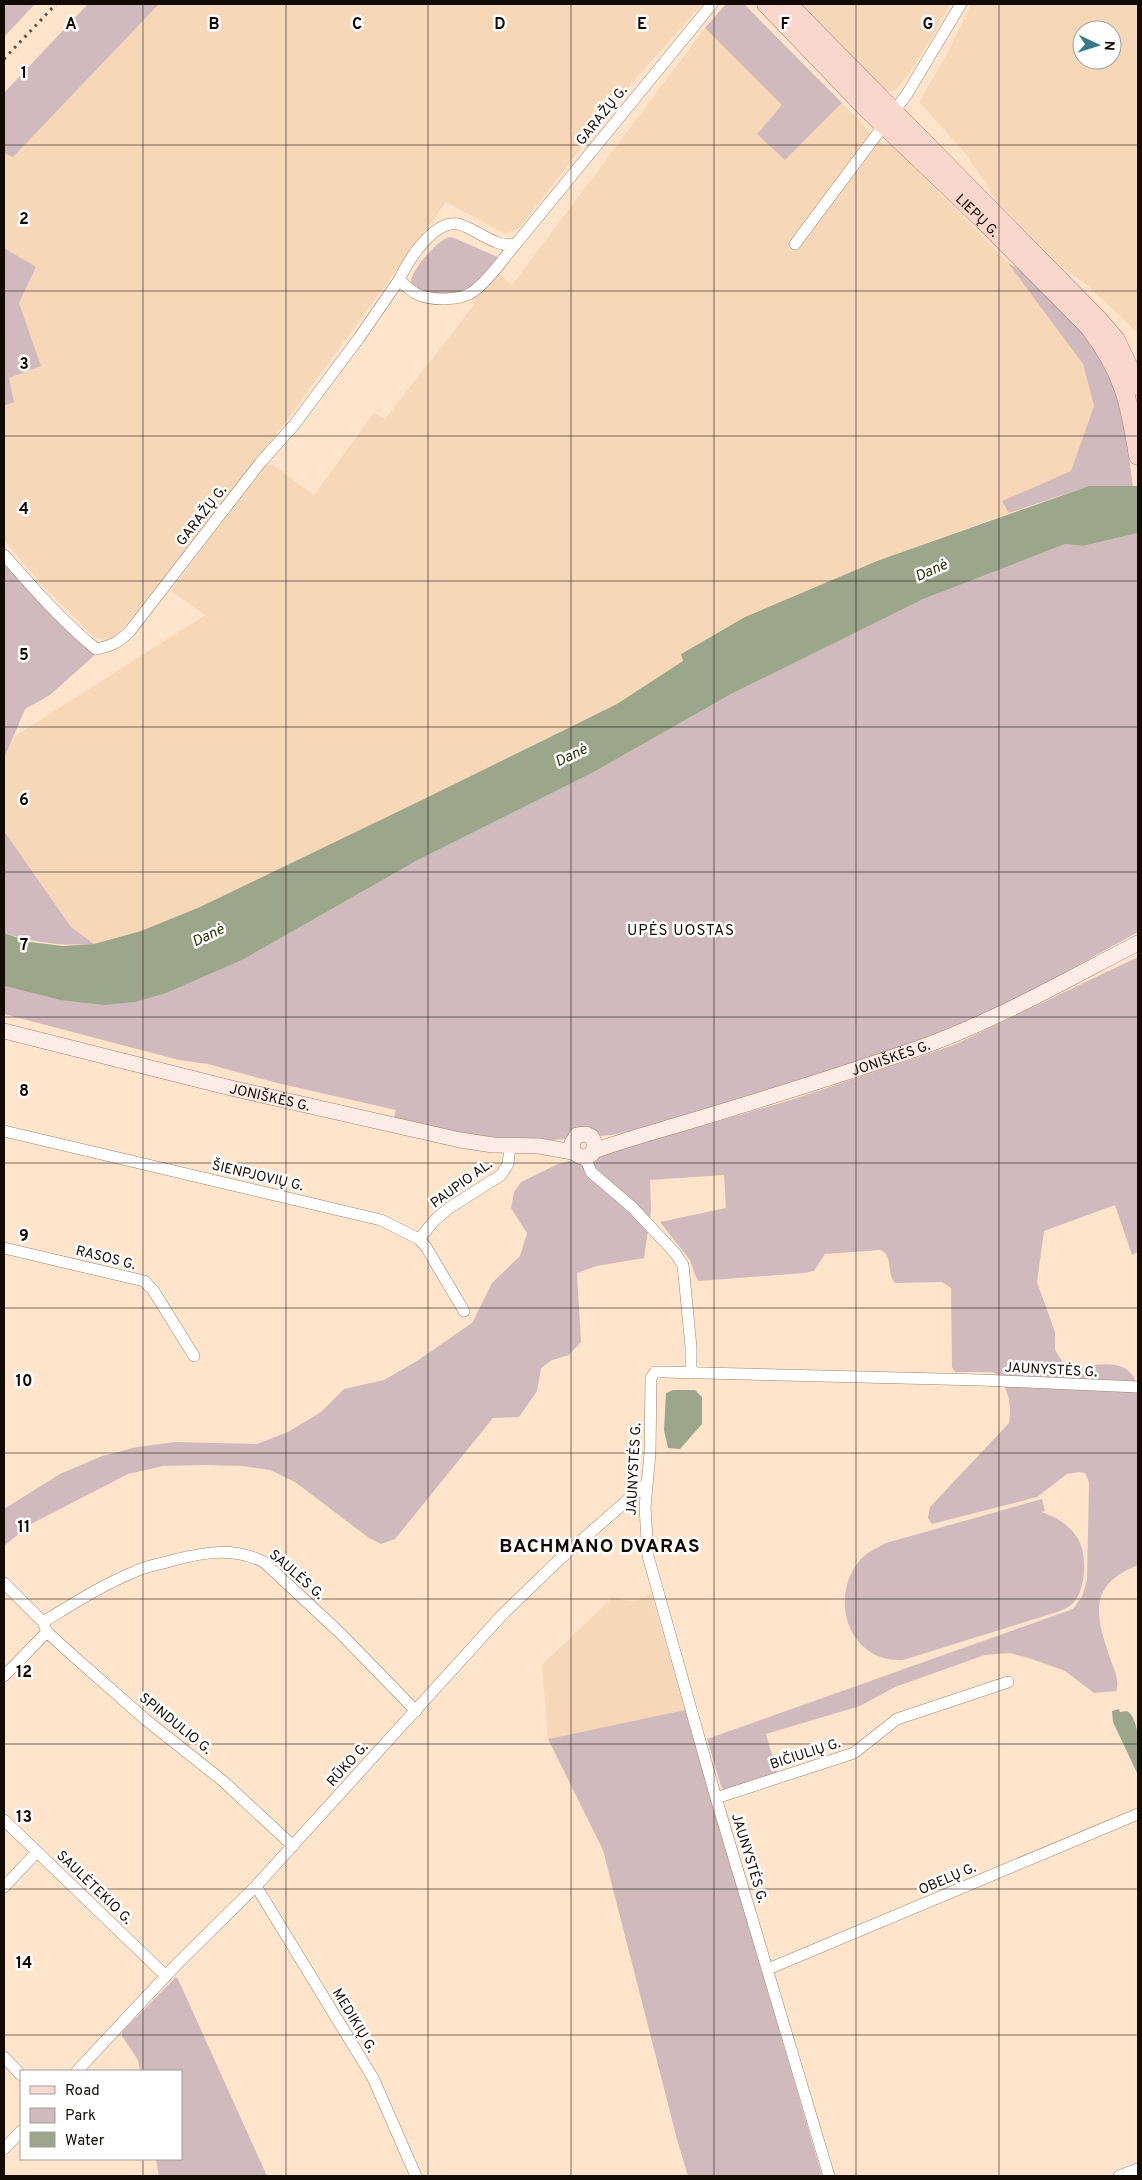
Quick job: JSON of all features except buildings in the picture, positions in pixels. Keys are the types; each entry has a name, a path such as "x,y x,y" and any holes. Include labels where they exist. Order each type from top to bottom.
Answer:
{"main road":[{"name":"LIEPŲ G.","path":"766,4 889,118 1099,320 1116,340 1131,373 1128,399 1138,456"},
{"name":"LIEPŲ G.","path":"788,4 889,118"},
{"name":"JONIŠKĖS G.","path":"4,1031 231,1088 460,1140 510,1146 584,1148 682,1124 832,1077 964,1031 1000,1015 1138,943"}],"street":[{"name":"GARAŽŲ G.","path":"399,280 411,291 419,295 445,298 468,295 486,280 712,4"},
{"path":"795,244 889,118 926,64 961,4"},
{"name":"GARAŽŲ G.","path":"4,555 43,600 79,635 96,649 111,647 130,631 260,463 294,425 359,338 430,234 444,226 457,224 498,243 515,245"},
{"name":"ŠIENPJOVIŲ G.","path":"4,1131 381,1220 419,1239 426,1247 464,1311"},
{"name":"PAUPIO AL.","path":"419,1239 435,1220 449,1208 501,1174 508,1164 510,1146"},
{"path":"584,1148 591,1172 634,1208 675,1253 683,1265 691,1347 691,1373"},
{"name":"RASOS G.","path":"4,1248 144,1282 153,1290 194,1356"},
{"name":"JAUNYSTĖS G.","path":"829,2176 716,1798 648,1556 645,1507 650,1453 651,1378 655,1372 980,1380 1138,1387"},
{"name":"RŪKO G.","path":"78,2070 166,1976 256,1886 502,1615 560,1559 646,1484"},
{"name":"SAULĖS G.","path":"4,1676 45,1627 92,1592 135,1571 211,1552 237,1552 264,1562 340,1633 416,1711"},
{"name":"SPINDULIO G.","path":"4,1583 45,1627 108,1688 254,1807 293,1846"},
{"name":"BIČIULIŲ G.","path":"716,1798 854,1753 897,1719 1008,1682"},
{"name":"OBELŲ G.","path":"768,1969 1138,1814"},
{"name":"SAULĖTEKIO G.","path":"4,1820 166,1976"},
{"path":"4,1887 37,1852"},
{"name":"MEDIKIŲ G.","path":"256,1886 373,2078 416,2176"},
{"path":"4,2057 20,2074"},
{"path":"4,2149 20,2132"},
{"path":"1119,2176 1138,2169"}],"shaded area":[{"path":"159,4 702,4 631,84 519,228 505,234 446,202 292,413 211,519 120,632 112,640 104,641 93,636 43,586 4,540 4,406 14,402 9,378 41,366 19,303 36,267 4,248 4,153 13,156"},
{"path":"800,4 950,4 933,36 909,73 896,90 889,92 882,89"},
{"path":"971,4 1138,4 1138,333 1088,286 1063,268 998,203 966,154 919,102 948,52"},
{"path":"705,28 782,105 785,160 842,103 883,145 893,146 1008,263 1083,364 1094,406 1071,471 1003,501 1009,513 877,561 745,617 681,653 684,661 617,704 422,800 200,907 141,931 94,944 71,927 4,831 4,759 15,736 205,615 171,591 263,465 273,465 314,495 374,413 385,419 474,305 472,299 498,273 512,285"},
{"path":"651,1594 685,1710 548,1739 542,1665 613,1597 634,1602"}],"green space":[{"path":"4,4 35,4 4,37"},
{"path":"88,4 159,4 13,157 4,153 4,93"},
{"path":"726,4 744,4 842,103 785,160 757,134 782,105 705,28"},
{"path":"449,237 500,258 470,291 455,294 438,294 422,291 411,282 415,270 438,244"},
{"path":"4,248 36,267 19,303 41,366 9,378 14,402 4,406"},
{"path":"1008,263 1025,272 1080,329 1111,372 1133,456 1129,457 1133,487 1089,486 1009,513 1002,501 1071,471 1094,406 1083,364"},
{"path":"1138,533 1138,932 1042,985 967,1023 920,1041 775,1089 643,1128 612,1135 554,1140 507,1140 481,1138 393,1120 396,1110 277,1083 208,1064 179,1060 4,1014 4,986 60,1000 244,959 418,860 592,773 733,693 923,598 1065,544 1083,546"},
{"path":"4,557 97,653 50,695 25,709 4,759"},
{"path":"4,831 71,927 94,944 70,945 48,943 4,933"},
{"path":"1138,957 1138,1252 1132,1255 1115,1205 1044,1231 1037,1282 1055,1332 1055,1350 1063,1363 1073,1369 1105,1364 1121,1366 1133,1376 1138,1392 1138,1565 1110,1582 1103,1592 1099,1615 1105,1642 1116,1674 1116,1691 1094,1693 1065,1671 1032,1659 1010,1653 985,1655 895,1687 860,1706 766,1734 777,1772 773,1775 724,1790 721,1786 707,1739 1073,1609 1082,1597 1087,1580 1089,1482 1085,1473 1067,1474 1037,1497 932,1524 928,1518 930,1507 1009,1423 1010,1416 1009,1398 1000,1376 992,1372 955,1372 952,1367 951,1288 942,1282 895,1283 892,1279 889,1260 884,1252 880,1250 825,1254 814,1271 804,1273 699,1281 690,1260 660,1222 726,1208 724,1175 650,1180 651,1211 644,1258 597,1266 577,1273 581,1342 569,1355 552,1360 541,1368 537,1391 519,1417 493,1418 395,1539 381,1544 369,1538 295,1482 270,1470 243,1466 207,1465 163,1466 128,1474 31,1524 4,1546 4,1509 60,1474 102,1456 137,1447 175,1442 257,1444 288,1432 321,1412 344,1389 384,1380 417,1361 472,1323 492,1283 520,1256 527,1233 511,1208 514,1192 521,1182 558,1164 678,1133 794,1099 954,1045"},
{"path":"1042,1499 1045,1511 1041,1512 1053,1516 1069,1528 1080,1543 1082,1550 1084,1575 1080,1592 1071,1605 1057,1612 903,1660 884,1658 869,1651 857,1640 849,1625 845,1609 845,1592 850,1575 860,1560 872,1550 886,1543"},
{"path":"685,1710 822,2176 688,2176 603,1850 548,1739"},
{"path":"176,1977 267,2176 159,2176 156,2160 182,2160 182,2070 140,2070 138,2060 122,2036 122,2032"}],"water":[{"name":"Danė","path":"1089,486 1138,486 1138,533 1083,546 1065,544 923,599 733,693 592,773 418,860 244,959 166,993 135,1002 104,1005 60,1000 4,986 4,933 30,942 63,946 94,944 141,931 200,907 617,704 683,661 681,654 745,617 877,561"},
{"path":"673,1390 695,1390 702,1397 702,1424 680,1449 668,1448 664,1430 666,1393"},
{"path":"1119,1709 1120,1712 1127,1711 1135,1723 1138,1740 1138,1775 1113,1722 1112,1711"}],"railway":[{"path":"4,59 56,4"}],"district":[{"name":"UPĖS UOSTAS","path":"681,930"},
{"name":"BACHMANO DVARAS","path":"600,1545"}]}
